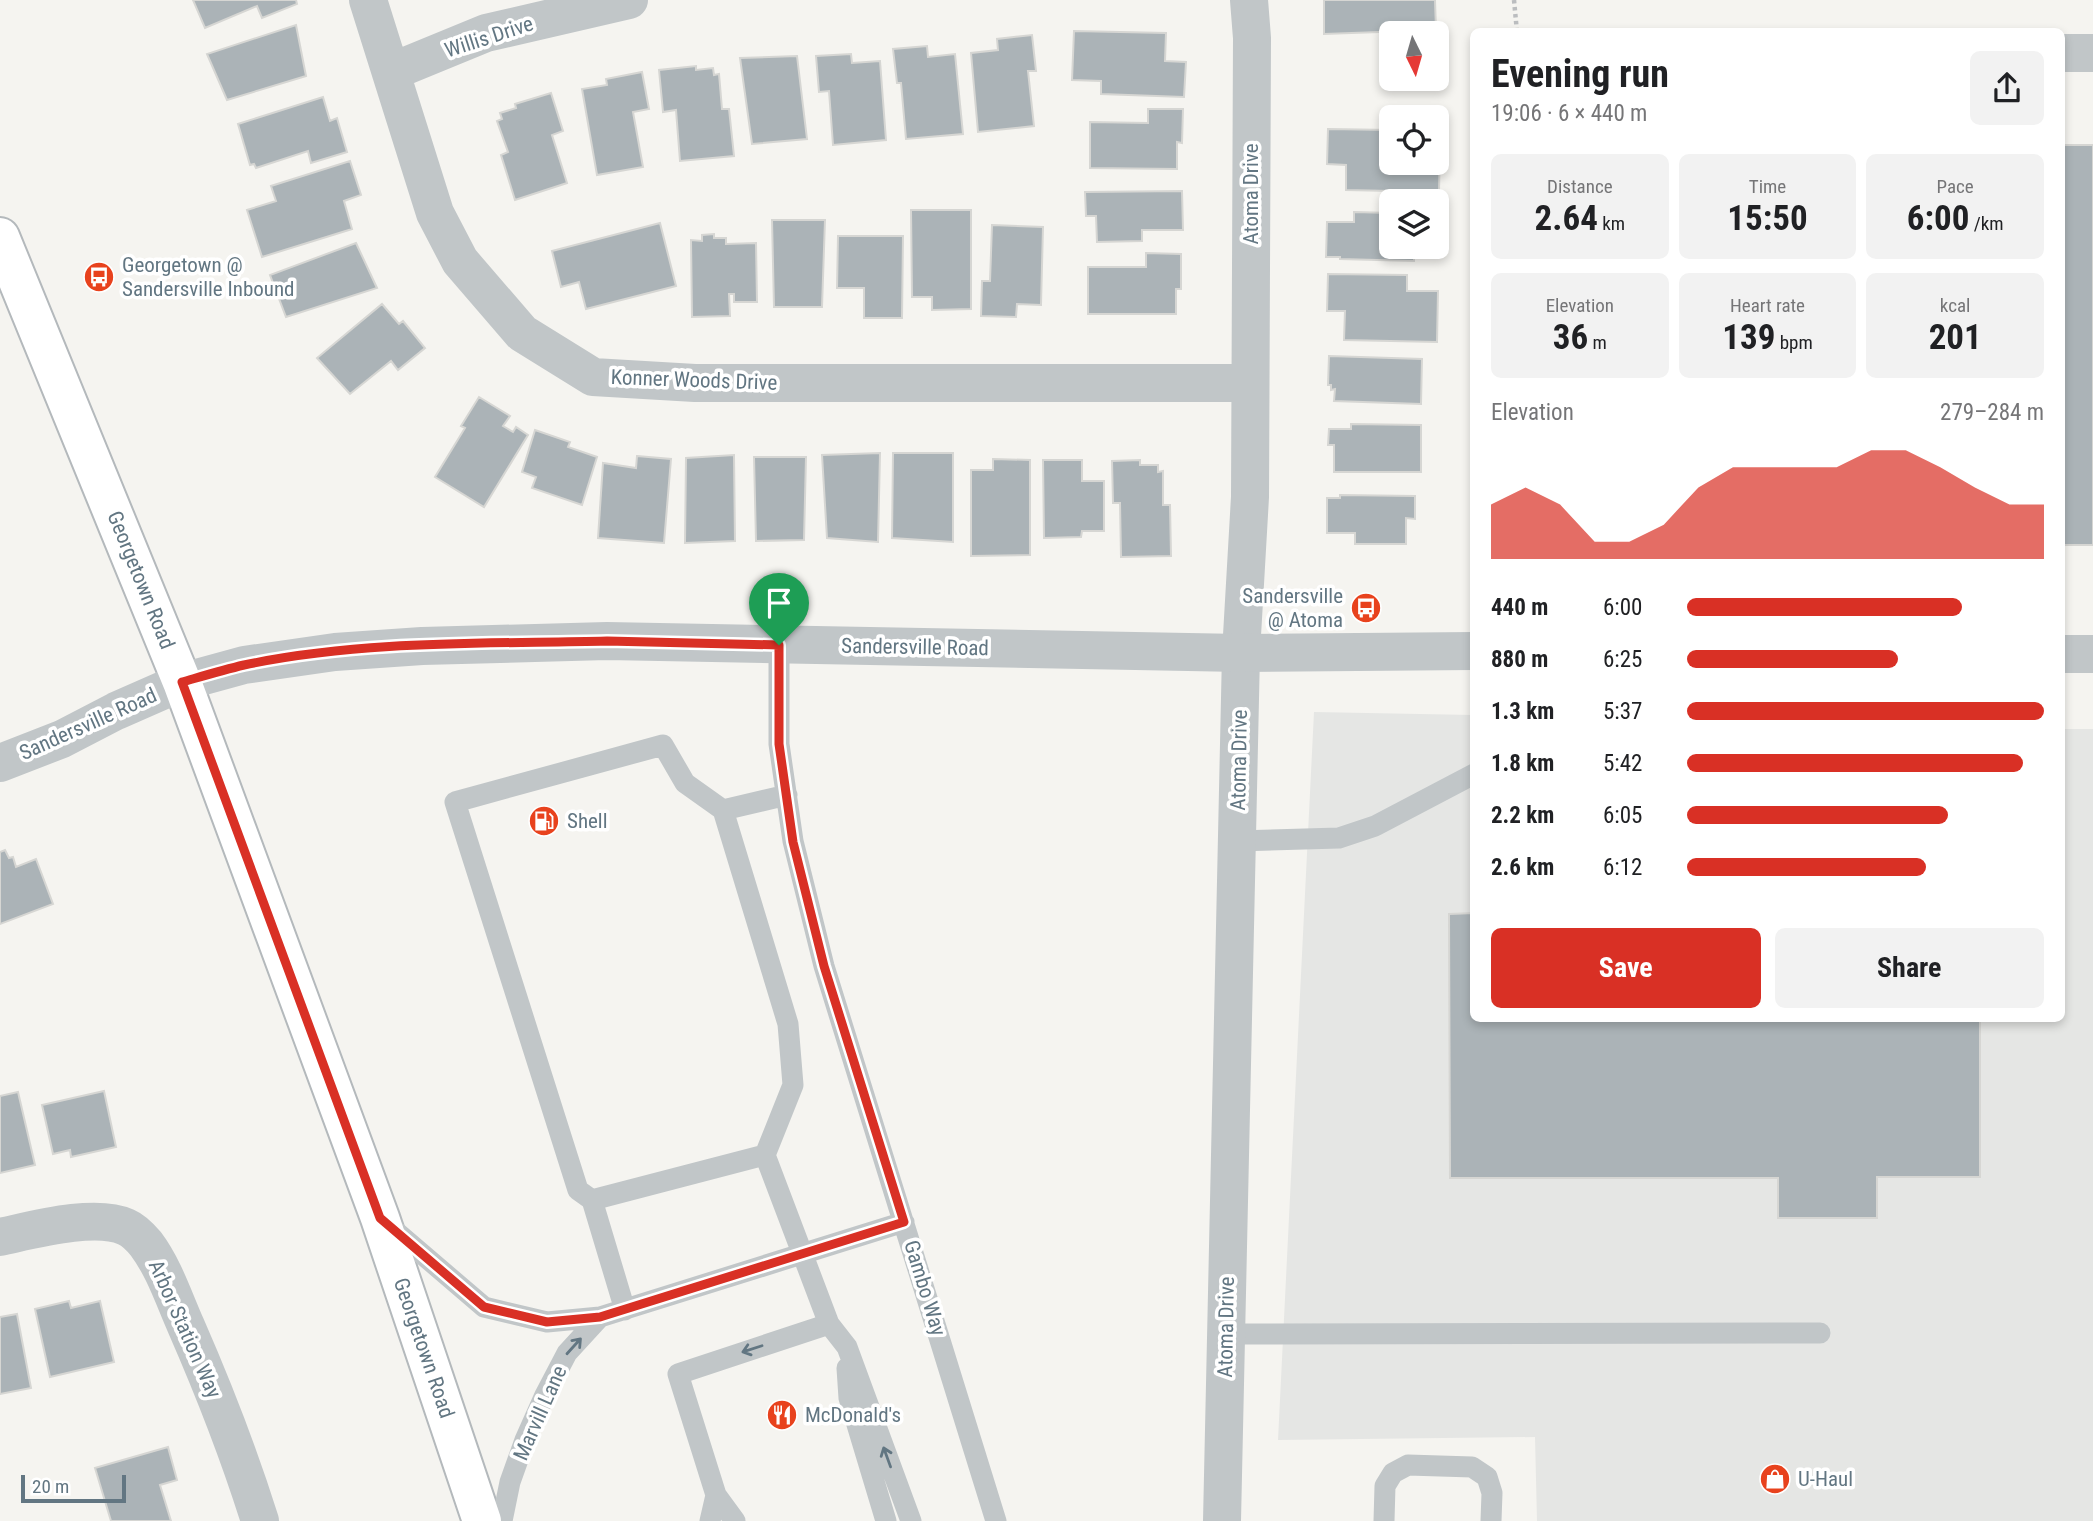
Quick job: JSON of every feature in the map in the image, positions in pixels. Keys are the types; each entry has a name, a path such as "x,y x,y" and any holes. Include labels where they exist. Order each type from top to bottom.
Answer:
{"main road":[{"name":"Georgetown Road","path":"0,237 182,682 380,1218 482,1521"}],"street":[{"name":"Konner Woods Drive","path":"368,0 435,213 460,261 522,333 593,377 695,383 1250,383"},
{"name":"Willis Drive","path":"391,72 486,33 629,0"},
{"name":"Atoma Drive","path":"1222,1521 1241,653 1250,497 1252,38 1249,0"},
{"path":"2065,53 2093,53"},
{"name":"Sandersville Road","path":"0,763 62,739 116,711 182,682 244,665 322,653 422,646 607,641 1241,653 1470,651"},
{"path":"2065,654 2093,654"},
{"name":"Arbor Station Way","path":"0,1237 95,1221 130,1228 146,1245 166,1279 224,1414 260,1521"}],"lane":[{"name":"Gambo Way","path":"779,645 779,744 793,842 824,966 996,1521"},
{"path":"625,1310 592,1200 578,1190 455,802 663,745 685,783 723,810 788,1024 793,1085 765,1154 829,1324 846,1348 911,1521"},
{"path":"1237,841 1339,838 1375,826 1470,776"},
{"path":"723,810 787,795"},
{"path":"592,1200 765,1154"},
{"path":"380,1218 484,1307 547,1322 600,1317 625,1310 904,1222"},
{"name":"Marvill Lane","path":"502,1521 510,1482 545,1395 567,1353 600,1317"},
{"path":"735,1521 716,1495 678,1374 829,1324"},
{"path":"1226,1334 1820,1334"},
{"path":"846,1348 849,1398 886,1521"},
{"path":"1384,1521 1385,1486 1393,1473 1408,1465 1472,1467 1486,1477 1492,1493 1491,1521"},
{"path":"710,1521 716,1495"}],"path":[{"path":"1514,0 1517,28"}],"shaded area":[{"path":"1314,712 1470,715 1470,1022 2065,1022 2065,729 2093,729 2093,1521 1537,1521 1535,1437 1278,1440"}],"building":[{"path":"193,0 296,0 297,4 262,18 257,6 205,28"},
{"path":"1324,0 1435,0 1436,21 1379,21 1379,32 1324,34"},
{"path":"296,25 306,76 227,100 207,54"},
{"path":"1074,31 1166,33 1165,61 1186,62 1184,97 1101,94 1101,81 1072,80"},
{"path":"1032,35 1036,71 1028,71 1034,126 978,132 971,53 998,50 997,39"},
{"path":"927,46 928,57 955,54 963,134 906,139 901,83 897,83 893,49"},
{"path":"851,54 852,63 880,61 886,140 833,145 829,91 819,92 816,56"},
{"path":"797,56 807,139 752,144 740,58"},
{"path":"696,66 696,70 713,68 714,75 719,74 722,109 729,109 734,156 680,161 676,110 663,112 659,70"},
{"path":"642,72 649,109 633,112 643,167 597,175 582,89 607,85 606,79"},
{"path":"551,93 563,131 552,135 567,183 515,200 501,155 508,152 497,121 502,119 500,113 516,108 515,104"},
{"path":"323,97 330,121 337,118 347,152 311,163 308,151 256,168 254,164 250,165 238,124"},
{"path":"1148,109 1183,109 1182,143 1177,142 1177,169 1090,168 1090,122 1148,123"},
{"path":"1328,129 1379,130 1379,175 1439,175 1439,189 1346,190 1346,165 1327,164"},
{"path":"2065,145 2093,145 2093,545 2065,545"},
{"path":"350,161 361,195 344,201 352,229 262,257 247,210 276,201 271,186"},
{"path":"1182,191 1183,230 1142,230 1142,241 1097,242 1096,216 1086,216 1085,192"},
{"path":"911,210 971,210 971,309 932,310 932,297 912,297"},
{"path":"1354,212 1379,213 1379,259 1414,261 1326,257 1327,222 1354,222"},
{"path":"772,220 825,220 822,307 774,307"},
{"path":"660,223 676,286 586,309 579,282 561,287 552,251"},
{"path":"992,225 1043,227 1041,305 1017,304 1016,317 981,316 982,281 990,281"},
{"path":"714,234 714,238 726,238 726,244 756,243 757,302 734,302 734,294 729,294 730,316 692,317 691,240 702,241 702,235"},
{"path":"838,236 903,236 902,318 864,318 864,288 837,288"},
{"path":"356,243 377,288 286,317 270,275"},
{"path":"1146,253 1181,254 1181,289 1176,289 1176,314 1088,314 1088,267 1146,267"},
{"path":"1328,274 1407,275 1407,291 1438,291 1437,342 1344,340 1345,311 1327,311"},
{"path":"382,304 399,324 403,321 425,348 398,370 391,361 350,394 317,358"},
{"path":"1329,356 1422,359 1421,404 1334,401 1335,389 1331,390 1331,385 1328,385"},
{"path":"479,397 510,416 503,426 513,432 516,427 528,435 484,507 435,477 465,428 461,426"},
{"path":"1351,424 1421,425 1421,472 1334,472 1334,445 1328,445 1329,429 1351,429"},
{"path":"535,430 570,442 568,447 597,457 582,505 532,488 536,477 522,472"},
{"path":"880,453 878,542 827,538 822,455"},
{"path":"893,453 953,453 953,542 892,538"},
{"path":"734,455 735,541 685,543 686,458"},
{"path":"637,456 671,459 664,543 598,538 603,463 636,468"},
{"path":"754,457 806,457 804,540 756,541"},
{"path":"993,459 1030,460 1030,555 971,556 971,470 993,470"},
{"path":"1043,460 1082,460 1082,481 1104,481 1104,531 1082,531 1081,537 1044,538"},
{"path":"1140,460 1140,465 1158,465 1158,472 1163,471 1163,505 1170,505 1171,556 1121,557 1120,503 1113,503 1112,461"},
{"path":"1340,495 1415,496 1415,519 1406,518 1406,544 1355,544 1355,533 1327,533 1327,498 1340,498"},
{"path":"5,850 9,858 13,857 16,867 36,859 53,904 0,924 0,852"},
{"path":"1470,913 1470,1022 1980,1022 1980,1177 1877,1177 1877,1218 1778,1218 1778,1178 1450,1178 1449,914"},
{"path":"104,1091 116,1147 71,1157 70,1150 53,1154 42,1105"},
{"path":"18,1092 35,1165 0,1173 0,1096"},
{"path":"69,1301 71,1308 100,1301 114,1362 50,1377 35,1309"},
{"path":"17,1314 31,1388 0,1394 0,1317"},
{"path":"168,1447 177,1480 160,1485 171,1521 111,1521 95,1468"}],"place":[{"name":"Georgetown @ Sandersville Inbound","path":"99,277"},
{"name":"Sandersville @ Atoma","path":"1366,608"},
{"name":"Shell","path":"544,821"},
{"name":"McDonald's","path":"782,1415"},
{"name":"U-Haul","path":"1775,1479"}],"route":[{"path":"607,641 779,645 779,744 793,842 824,966 904,1222 600,1317 547,1322 484,1307 380,1218 182,682 244,665 335,652 422,646 607,641"}]}
